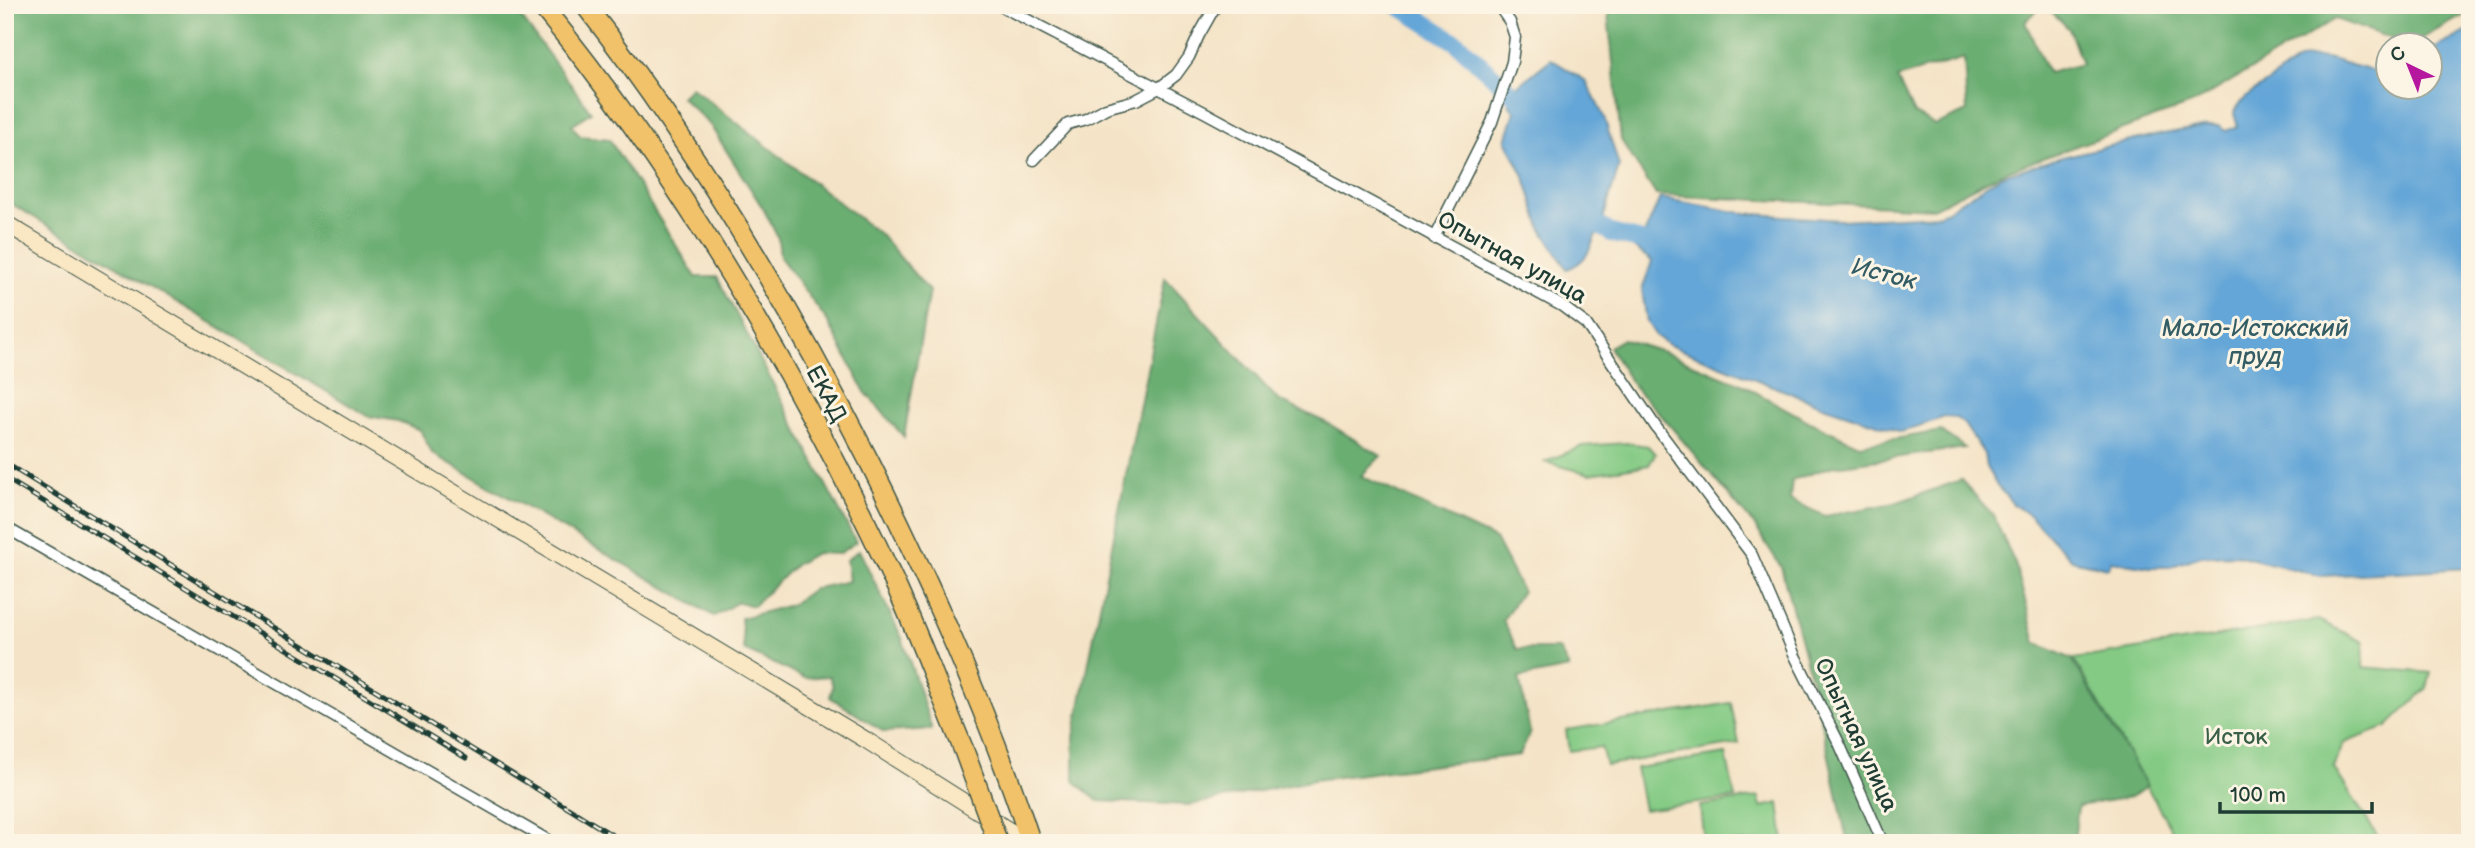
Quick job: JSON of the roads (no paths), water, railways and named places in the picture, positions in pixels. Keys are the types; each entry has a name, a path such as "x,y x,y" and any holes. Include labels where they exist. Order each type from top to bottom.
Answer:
{"highway":[{"name":"ЕКАД","path":"541,5 631,125 725,268 779,359 893,578 963,748 998,843"},
{"name":"ЕКАД","path":"585,5 697,162 765,268 836,396 943,615 1030,843"}],"main road":[{"path":"5,223 866,740 1030,843"}],"street":[{"name":"Опытная улица","path":"999,5 1562,306 1586,324 1656,427 1752,555 1795,656 1839,743 1883,843"},
{"path":"1034,160 1068,124 1106,108 1136,100 1159,89 1176,75 1189,57 1216,5"},
{"path":"1434,238 1493,122 1512,62 1515,37 1510,22 1498,5"},
{"path":"5,527 553,843"}],"water":[{"name":"Мало-Истокский пруд","path":"2470,30 2470,568 2321,576 2237,555 2201,556 2169,567 2111,561 2108,568 2072,560 1997,486 1986,467 1984,454 1964,424 1956,418 1945,417 1901,432 1823,406 1669,345 1656,336 1647,322 1642,290 1652,261 1628,243 1634,233 1645,233 1660,198 1742,213 1841,220 1939,215 2001,176 2062,157 2208,126 2218,126 2226,131 2238,126 2234,114 2243,100 2301,59 2322,58 2374,70 2374,102 2444,102 2444,44"},
{"path":"1551,59 1586,81 1604,117 1619,166 1603,220 1612,230 1609,238 1596,234 1586,256 1567,269 1541,228 1525,178 1506,140 1515,111 1509,104 1510,92"}],"waterway":[{"name":"Исток","path":"1397,5 1457,43 1516,97"},
{"name":"Исток","path":"1592,221 1611,233 1653,244"}],"railway":[{"path":"5,463 625,843"},
{"path":"5,478 466,758"}]}
